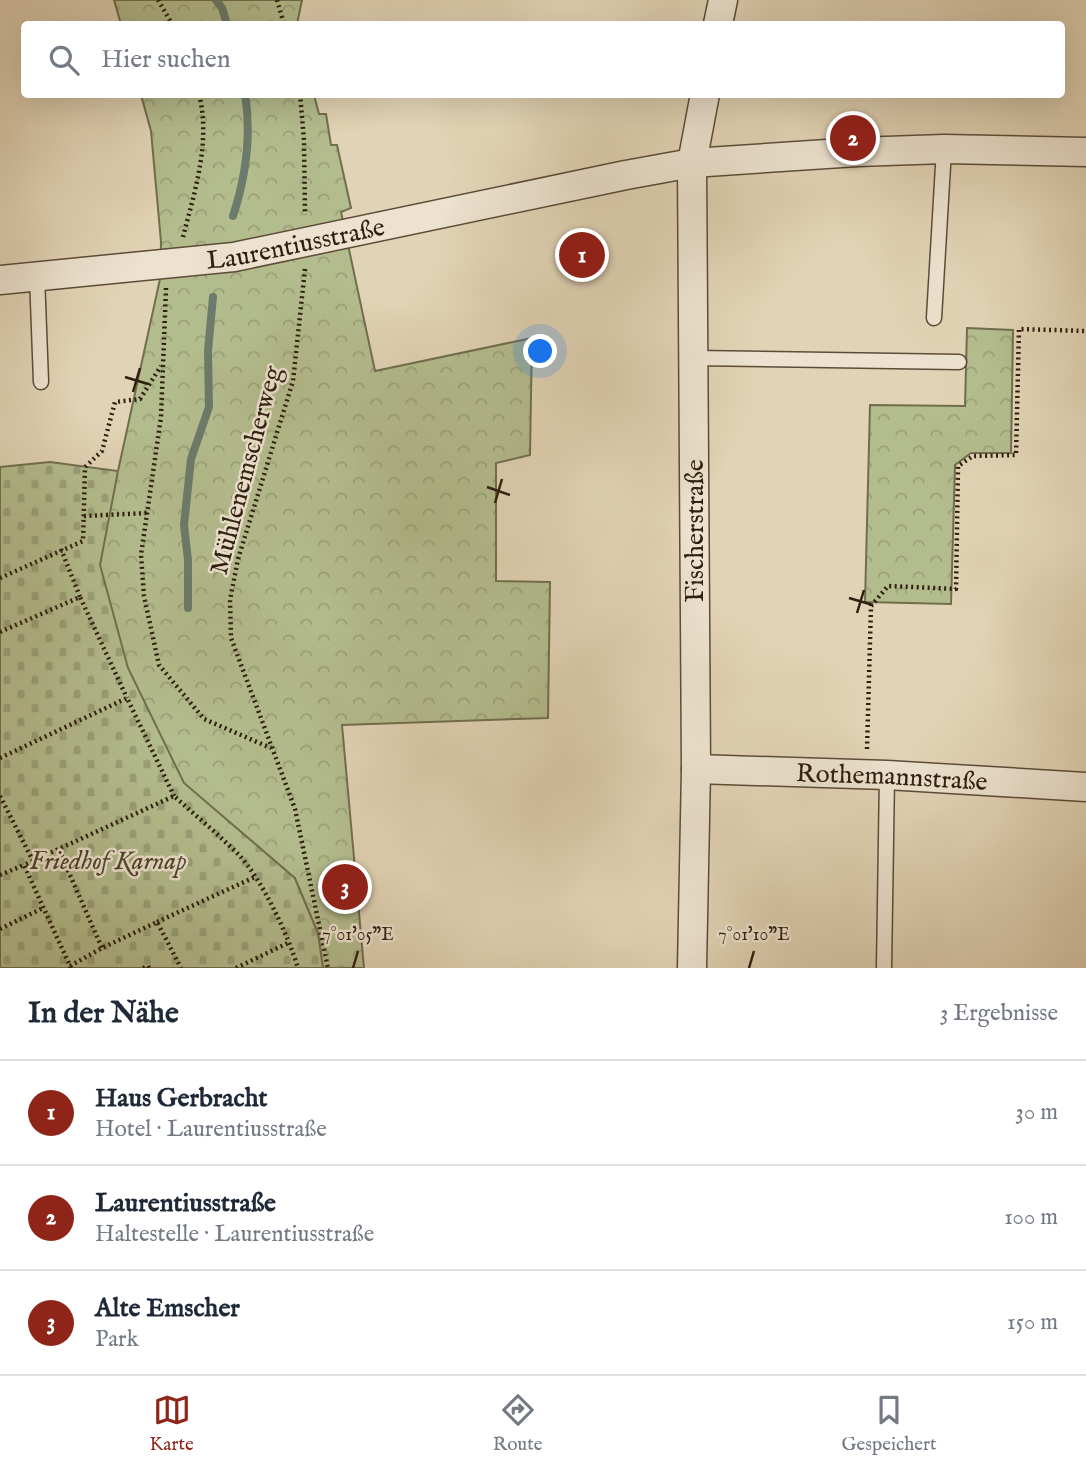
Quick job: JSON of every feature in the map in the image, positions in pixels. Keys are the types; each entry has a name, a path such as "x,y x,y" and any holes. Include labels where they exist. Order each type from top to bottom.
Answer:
{"street":[{"path":"719,21 723,0"},
{"name":"Fischerstraße","path":"692,968 696,769 692,163 704,98"},
{"name":"Laurentiusstraße","path":"0,280 234,257 692,163 944,149 1086,152"},
{"name":"Rothemannstraße","path":"696,769 877,775 1086,787"}],"lane":[{"path":"934,318 944,149"},
{"path":"37,276 41,382"},
{"path":"693,358 959,362"},
{"path":"877,775 884,968"}],"path":[{"path":"158,0 170,21"},
{"path":"277,0 283,21"},
{"path":"199,98 204,138 199,171 166,288 161,417 141,555 144,596 159,665 204,719 272,748"},
{"name":"Mühlenemscherweg","path":"300,98 306,243 293,381 238,559 230,600 231,638 295,809 328,968"},
{"path":"877,775 871,606 888,586 956,589 958,466 973,456 1016,455 1019,329 1086,331"},
{"path":"0,578 83,541 85,467 102,451 115,402 139,399 162,364"},
{"path":"84,516 147,513"},
{"path":"61,549 80,597 174,796 240,856 255,877 290,942 298,968"},
{"path":"0,632 80,597"},
{"path":"0,758 127,698"},
{"path":"0,796 33,861"},
{"path":"0,876 174,796"},
{"path":"58,850 102,948"},
{"path":"24,865 71,967 102,948 255,877"},
{"path":"0,929 43,908"},
{"path":"157,922 181,968"},
{"path":"236,968 290,942"},
{"path":"143,968 149,968"}],"green space":[{"path":"114,0 302,0 298,21 120,21"},
{"path":"142,98 315,98 319,114 326,114 331,145 337,145 351,208 341,212 375,371 532,338 530,455 496,463 496,581 550,582 548,718 342,725 364,968 323,968 318,933 295,878 184,783 128,668 100,565 160,279 161,242 151,131"},
{"path":"967,328 1013,330 1011,453 971,453 955,465 951,604 865,602 870,405 965,406"},
{"name":"Friedhof Karnap","path":"50,462 118,471 108,565 265,852 295,878 318,933 325,968 0,968 0,467"}],"waterway":[{"path":"216,0 226,21"},
{"path":"233,216 246,156 248,126 246,98"},
{"path":"188,608 188,560 184,525 191,459 209,407 208,351 213,297"}],"place":[{"name":"Laurentiusstraße","path":"853,138"},
{"name":"Haus Gerbracht","path":"582,255"},
{"name":"Alte Emscher","path":"345,887"}]}
